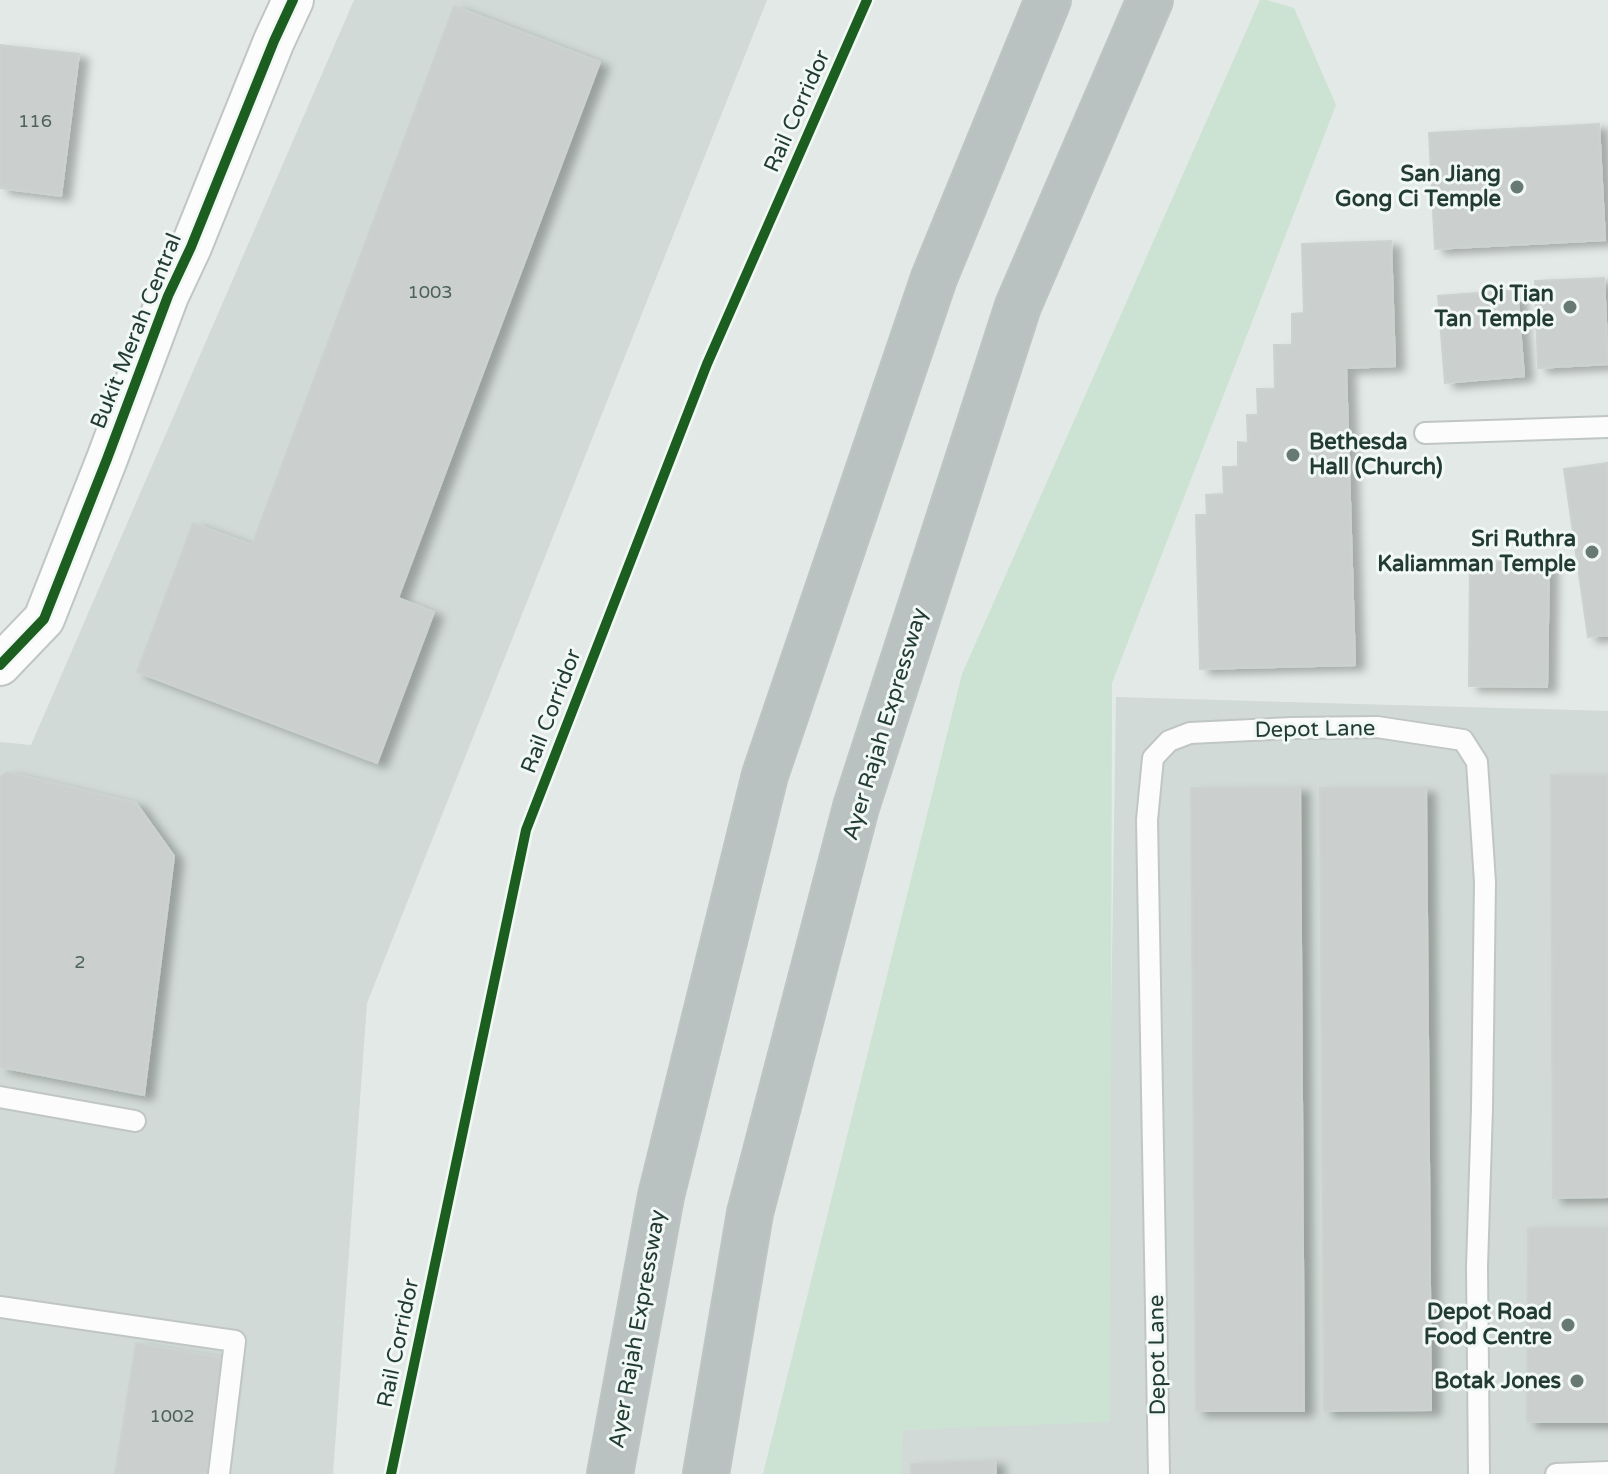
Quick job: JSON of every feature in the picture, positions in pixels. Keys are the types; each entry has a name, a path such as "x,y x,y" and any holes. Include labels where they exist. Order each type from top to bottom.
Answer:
{"highway":[{"name":"Ayer Rajah Expressway","path":"610,1474 661,1196 765,775 934,278 1048,0"},
{"name":"Ayer Rajah Expressway","path":"706,1474 750,1213 856,807 1018,306 1150,0"}],"street":[{"name":"Bukit Merah Central","path":"0,665 44,619 168,296 293,0"}],"lane":[{"path":"1425,433 1608,427"},
{"name":"Depot Lane","path":"1159,1474 1147,820 1153,758 1169,741 1190,733 1377,727 1463,740 1477,762 1485,882 1477,1267 1479,1474"},
{"path":"0,1097 135,1121"},
{"path":"0,1307 235,1341 219,1474"},
{"path":"1556,1474 1608,1472"}],"shaded area":[{"path":"354,0 767,0 367,1003 333,1474 0,1474 0,742 31,745"},
{"path":"1116,697 1608,711 1608,1474 900,1474 903,1430 1105,1420"}],"green space":[{"path":"1260,0 1294,8 1336,105 1112,683 1110,1422 903,1430 901,1474 763,1474 962,674"}],"building":[{"path":"454,6 600,62 398,598 434,612 377,763 137,672 193,523 252,545"},
{"path":"0,45 79,54 61,196 0,188"},
{"name":"San Jiang Gong Ci Temple","path":"1599,124 1605,240 1435,249 1429,133"},
{"name":"Bethesda Hall (Church)","path":"1391,241 1395,366 1346,368 1355,665 1200,669 1196,515 1207,515 1206,495 1224,494 1223,467 1238,467 1238,442 1248,443 1247,415 1258,415 1257,389 1275,389 1274,345 1292,345 1292,314 1304,313 1302,244"},
{"name":"Qi Tian Tan Temple","path":"1604,278 1608,364 1538,368 1535,281"},
{"path":"1517,290 1524,376 1445,383 1438,296"},
{"name":"Sri Ruthra Kaliamman Temple","path":"1608,463 1608,635 1588,637 1564,469"},
{"path":"1470,561 1549,562 1547,687 1469,686"},
{"path":"7,772 136,803 174,856 144,1095 0,1067 0,777"},
{"path":"1551,775 1608,775 1608,1197 1553,1198"},
{"path":"1300,787 1304,1411 1196,1411 1191,788"},
{"path":"1320,788 1426,788 1431,1410 1324,1411"},
{"name":"Depot Road Food Centre","path":"1528,1228 1608,1228 1608,1422 1527,1422"},
{"path":"136,1343 228,1359 210,1474 115,1474"},
{"path":"995,1460 996,1474 911,1474 911,1464"}],"cycle path":[{"path":"0,665 44,619 168,296 293,0"},
{"name":"Rail Corridor","path":"391,1474 526,830 707,364 867,0"}],"place":[{"name":"San Jiang Gong Ci Temple","path":"1517,187"},
{"name":"Qi Tian Tan Temple","path":"1570,307"},
{"name":"Bethesda Hall (Church)","path":"1293,455"},
{"name":"Sri Ruthra Kaliamman Temple","path":"1592,552"},
{"name":"Depot Road Food Centre","path":"1568,1325"},
{"name":"Botak Jones","path":"1577,1381"}]}
